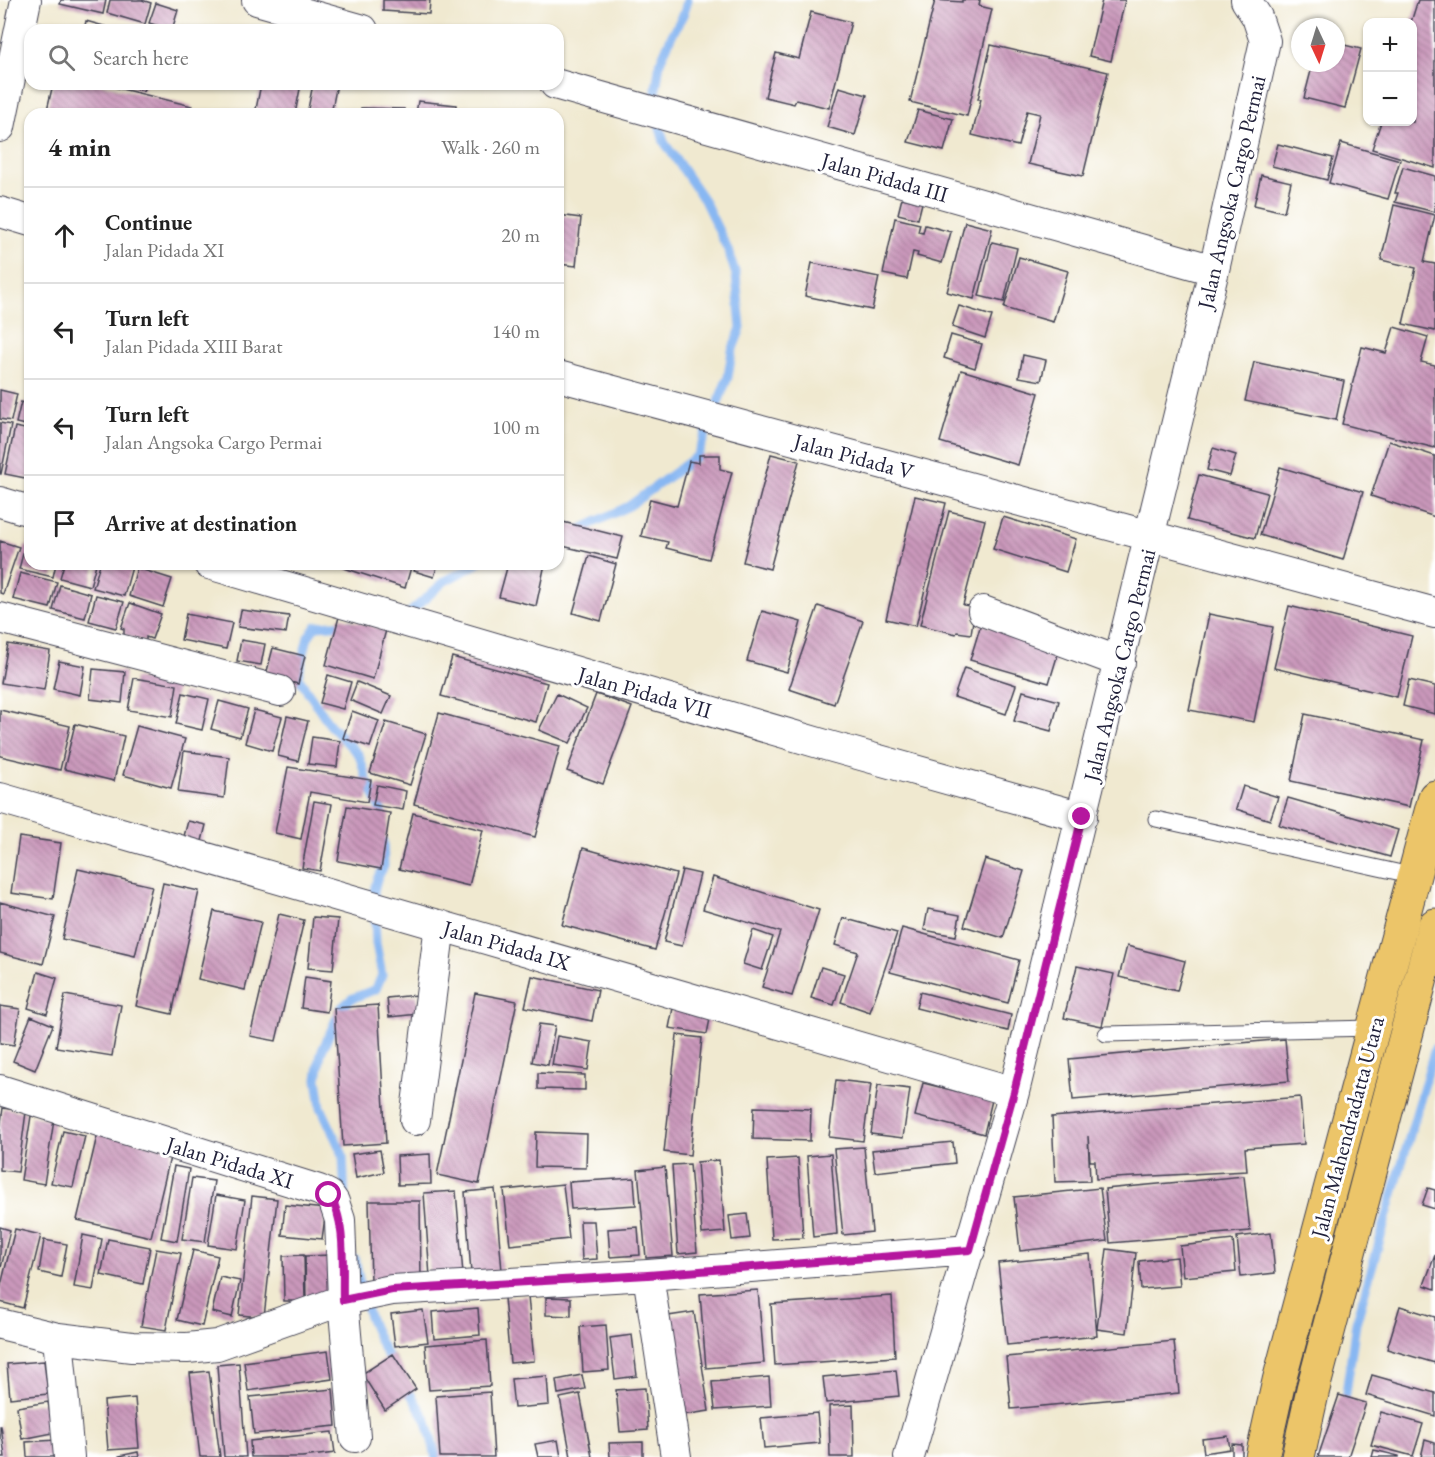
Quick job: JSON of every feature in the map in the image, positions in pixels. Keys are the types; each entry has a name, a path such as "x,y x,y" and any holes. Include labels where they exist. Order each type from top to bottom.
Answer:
{"highway":[{"name":"Jalan Mahendradatta Utara","path":"1262,1457 1280,1381 1435,797"},
{"name":"Jalan Mahendradatta Utara","path":"1298,1457 1313,1389 1435,925"}],"street":[{"path":"0,127 26,0"},
{"path":"257,0 342,24"},
{"name":"Jalan Angsoka Cargo Permai","path":"909,1457 1014,1092 1214,270 1265,41 1257,17 1246,0"},
{"name":"Jalan Pidada III","path":"564,87 1214,270"},
{"path":"0,212 24,219"},
{"name":"Jalan Pidada V","path":"564,378 1435,613"},
{"path":"0,502 24,509"},
{"name":"Jalan Pidada VII","path":"229,570 829,746 1082,817"},
{"path":"983,611 1120,662"},
{"path":"0,618 280,691"},
{"name":"Jalan Pidada IX","path":"0,798 1014,1092"},
{"path":"415,1120 440,925"},
{"name":"Jalan Pidada XI","path":"0,1090 320,1190 329,1195 340,1220 343,1300 355,1437"},
{"path":"0,1324 58,1338 132,1347 187,1348 217,1345 343,1300 392,1290 648,1275 970,1250"},
{"path":"648,1275 676,1457"},
{"path":"58,1338 69,1457"}],"lane":[{"path":"1156,819 1415,876"},
{"path":"1106,1034 1373,1028"}],"building":[{"path":"61,0 106,0 103,14 60,4"},
{"path":"110,0 142,0 151,3 145,24 107,13"},
{"path":"383,0 430,0 429,14 383,11"},
{"path":"935,0 962,2 962,0 980,0 979,6 992,9 967,116 910,102"},
{"path":"1102,0 1125,0 1111,61 1089,56"},
{"path":"1418,0 1435,0 1435,168 1372,149 1380,126 1417,126 1417,18 1412,18"},
{"path":"156,3 178,10 174,24 149,23"},
{"path":"811,12 851,22 829,108 796,100 794,104 765,97 776,53 799,59"},
{"path":"991,45 1108,72 1083,176 1028,164 1040,114 1027,111 1018,146 972,135"},
{"path":"1345,45 1361,49 1345,108 1304,98 1311,72 1345,72"},
{"path":"839,87 867,95 855,135 827,127"},
{"path":"52,90 126,90 192,106 192,108 47,108"},
{"path":"260,90 300,90 296,108 256,108"},
{"path":"312,90 336,90 332,108 308,108"},
{"path":"418,101 456,105 456,108 417,108"},
{"path":"918,110 953,119 944,151 908,142"},
{"path":"1341,143 1400,160 1388,199 1329,183"},
{"path":"1278,144 1333,158 1327,180 1272,166"},
{"path":"1403,167 1435,176 1435,212 1395,202 1398,193 1395,193"},
{"path":"1261,175 1291,182 1284,212 1254,205"},
{"path":"902,198 922,203 918,219 898,214"},
{"path":"1394,205 1435,215 1424,262 1435,264 1435,331 1403,324 1416,268 1381,260"},
{"path":"564,216 581,218 576,266 564,265"},
{"path":"895,218 920,224 918,232 923,233 925,225 951,232 942,263 917,256 918,253 913,252 907,279 883,274"},
{"path":"965,222 992,229 974,299 947,292"},
{"path":"992,242 1017,248 1004,302 979,296"},
{"path":"1019,257 1068,271 1053,322 1004,308"},
{"path":"812,263 879,277 872,310 805,296"},
{"path":"959,306 992,316 985,338 952,327"},
{"path":"1394,327 1428,337 1421,362 1435,365 1435,448 1342,424 1362,347 1386,353"},
{"path":"951,335 982,344 975,368 944,358"},
{"path":"1023,355 1046,360 1041,381 1019,377"},
{"path":"1254,362 1344,381 1336,420 1245,401"},
{"path":"961,370 1039,393 1018,465 940,442"},
{"path":"0,390 17,394 11,421 0,419"},
{"path":"21,402 24,403 24,425 16,423"},
{"path":"0,423 11,425 1,474 0,474"},
{"path":"15,427 24,429 24,478 5,474"},
{"path":"1389,441 1435,456 1435,517 1371,496"},
{"path":"1213,448 1236,455 1230,476 1207,470"},
{"path":"771,454 799,461 770,569 743,562"},
{"path":"699,455 720,455 720,469 732,472 709,559 666,548 668,542 641,536 650,499 677,506 689,461 699,463"},
{"path":"1280,467 1363,492 1343,560 1260,535"},
{"path":"1199,475 1267,493 1255,538 1187,520"},
{"path":"915,496 946,503 916,626 886,619"},
{"path":"949,511 985,520 963,605 975,607 971,634 957,632 956,634 920,625"},
{"path":"1003,517 1076,539 1066,572 993,549"},
{"path":"564,522 623,537 617,559 564,546"},
{"path":"0,541 19,547 3,594 0,593"},
{"path":"24,550 24,570 55,570 53,577 19,569"},
{"path":"589,556 616,564 601,621 573,613"},
{"path":"62,570 94,570 90,586 60,578"},
{"path":"98,570 131,570 124,596 93,588"},
{"path":"136,570 172,579 163,607 129,596"},
{"path":"350,570 410,570 405,588"},
{"path":"414,570 436,570 434,577"},
{"path":"506,570 544,570 536,606 499,597"},
{"path":"20,573 57,582 50,608 13,599"},
{"path":"60,585 91,594 85,618 53,610"},
{"path":"96,595 124,602 116,628 89,621"},
{"path":"130,603 161,614 152,639 146,637 146,642 124,635 124,629 121,628"},
{"path":"818,606 863,621 834,704 789,689"},
{"path":"1289,606 1412,636 1397,697 1274,668"},
{"path":"241,610 289,616 286,633 238,627"},
{"path":"762,611 801,622 787,672 747,661"},
{"path":"186,614 232,623 226,649 181,640"},
{"path":"1209,614 1273,627 1254,722 1189,710"},
{"path":"339,617 386,630 373,679 326,665"},
{"path":"981,624 1060,647 1049,683 970,660"},
{"path":"241,640 265,644 261,665 237,661"},
{"path":"8,644 50,651 44,690 1,683"},
{"path":"273,648 305,656 298,684 266,675"},
{"path":"452,657 547,683 536,722 441,696"},
{"path":"59,661 85,666 80,695 53,689"},
{"path":"964,668 1016,685 1006,714 954,697"},
{"path":"93,669 125,672 122,703 90,699"},
{"path":"328,675 351,682 343,709 320,703"},
{"path":"134,678 177,685 172,717 128,710"},
{"path":"1409,680 1435,686 1435,714 1403,706"},
{"path":"357,682 391,696 383,714 350,700"},
{"path":"1023,691 1059,701 1051,731 1014,721"},
{"path":"183,693 209,699 202,730 176,724"},
{"path":"557,694 587,708 570,743 539,730"},
{"path":"596,694 632,707 603,784 567,771"},
{"path":"219,701 248,709 240,737 211,729"},
{"path":"0,710 70,726 60,770 0,756"},
{"path":"254,710 282,717 272,751 245,743"},
{"path":"352,711 379,721 370,747 343,738"},
{"path":"439,713 560,746 535,837 414,804"},
{"path":"1305,714 1424,740 1409,807 1291,781"},
{"path":"287,716 308,721 298,761 278,756"},
{"path":"386,722 426,734 410,785 370,773"},
{"path":"75,724 124,736 114,781 64,769"},
{"path":"137,726 185,739 171,788 123,775"},
{"path":"312,737 340,741 337,767 308,764"},
{"path":"184,751 229,757 224,798 178,792"},
{"path":"288,767 371,780 367,802 310,792 301,839 275,833"},
{"path":"377,785 406,791 403,810 373,805"},
{"path":"1243,786 1278,797 1270,820 1236,809"},
{"path":"1288,798 1398,830 1390,857 1279,825"},
{"path":"314,801 332,804 320,871 302,868"},
{"path":"347,806 390,813 381,869 338,861"},
{"path":"413,813 483,830 469,886 399,869"},
{"path":"188,821 206,825 201,845 183,840"},
{"path":"19,837 61,843 53,899 11,893"},
{"path":"583,848 676,874 655,950 562,925"},
{"path":"985,859 1024,871 1003,938 964,926"},
{"path":"78,869 152,886 135,956 62,939"},
{"path":"682,870 700,874 682,946 664,942"},
{"path":"713,877 819,910 792,996 762,987 780,932 703,909"},
{"path":"163,883 199,891 172,1014 136,1006"},
{"path":"0,902 55,917 43,964 0,953"},
{"path":"928,909 960,915 956,936 924,930"},
{"path":"214,911 261,922 245,990 198,979"},
{"path":"279,914 304,920 276,1041 250,1036"},
{"path":"313,917 338,919 333,970 308,968"},
{"path":"843,918 897,933 870,1012 841,1002 858,952 835,945"},
{"path":"902,928 1019,960 1008,1003 890,972"},
{"path":"753,930 773,937 762,970 743,964"},
{"path":"1127,946 1185,961 1177,991 1119,977"},
{"path":"1077,966 1114,974 1102,1026 1064,1018"},
{"path":"821,967 844,974 834,1005 811,998"},
{"path":"38,972 57,978 47,1014 28,1008"},
{"path":"532,976 598,990 592,1021 525,1007"},
{"path":"305,977 331,981 327,1012 301,1008"},
{"path":"920,992 1011,1015 1008,1031 916,1008"},
{"path":"475,993 517,1001 479,1184 437,1175"},
{"path":"65,995 121,1005 112,1056 56,1047"},
{"path":"417,995 419,1014 389,1017 387,998"},
{"path":"378,1005 386,1143 343,1146 334,1008"},
{"path":"0,1006 20,1009 14,1045 0,1043"},
{"path":"673,1008 711,1014 707,1034 669,1028"},
{"path":"31,1016 53,1025 35,1070 13,1061"},
{"path":"539,1024 555,1026 548,1065 532,1062"},
{"path":"677,1035 702,1038 690,1155 664,1152"},
{"path":"557,1036 592,1042 588,1070 552,1065"},
{"path":"1285,1039 1289,1081 1073,1100 1069,1059"},
{"path":"538,1073 585,1075 585,1090 538,1089"},
{"path":"836,1080 871,1084 863,1141 829,1137"},
{"path":"923,1083 992,1100 984,1134 915,1116"},
{"path":"878,1085 910,1089 903,1138 871,1134"},
{"path":"1300,1097 1304,1144 1245,1148 1247,1171 1096,1179 1095,1161 1090,1161 1088,1136 1090,1181 1055,1182 1052,1117"},
{"path":"754,1107 811,1109 810,1141 753,1139"},
{"path":"3,1108 26,1112 18,1172 0,1170 0,1129"},
{"path":"31,1116 54,1120 44,1184 21,1180"},
{"path":"63,1131 85,1136 73,1187 51,1183"},
{"path":"98,1132 172,1149 151,1237 77,1220"},
{"path":"536,1132 587,1134 586,1168 535,1167"},
{"path":"953,1142 955,1163 875,1172 872,1150"},
{"path":"864,1147 872,1232 843,1235 834,1149"},
{"path":"380,1150 384,1172 356,1178 352,1154"},
{"path":"430,1154 431,1184 398,1185 397,1156"},
{"path":"831,1154 837,1234 813,1237 807,1156"},
{"path":"798,1158 803,1238 772,1239 767,1160"},
{"path":"719,1160 725,1232 702,1234 697,1162"},
{"path":"690,1164 697,1252 678,1254 672,1165"},
{"path":"174,1166 189,1169 177,1241 161,1238"},
{"path":"665,1167 673,1256 646,1258 638,1170"},
{"path":"1244,1176 1250,1231 1110,1243 1105,1189"},
{"path":"192,1178 214,1181 205,1242 182,1239"},
{"path":"634,1178 636,1205 571,1209 569,1182"},
{"path":"563,1184 569,1239 510,1245 504,1190"},
{"path":"1100,1188 1107,1241 1020,1251 1014,1197"},
{"path":"1428,1188 1435,1190 1435,1209 1422,1205"},
{"path":"495,1189 502,1271 471,1273 465,1192"},
{"path":"456,1191 463,1274 430,1277 424,1193"},
{"path":"216,1195 245,1200 237,1249 208,1245"},
{"path":"252,1196 277,1199 264,1317 239,1315"},
{"path":"369,1201 420,1201 421,1281 371,1282"},
{"path":"285,1205 326,1209 322,1239 282,1235"},
{"path":"747,1214 750,1238 732,1240 729,1216"},
{"path":"580,1221 594,1221 597,1259 582,1260"},
{"path":"0,1227 10,1230 1,1268 0,1268"},
{"path":"638,1227 640,1255 610,1257 608,1229"},
{"path":"15,1229 41,1235 23,1308 0,1302 0,1289"},
{"path":"1271,1233 1275,1273 1241,1277 1237,1237"},
{"path":"83,1235 102,1239 93,1290 74,1287"},
{"path":"108,1239 150,1247 143,1284 101,1275"},
{"path":"44,1240 67,1244 61,1277 39,1272"},
{"path":"1233,1240 1236,1272 1183,1277 1180,1246"},
{"path":"156,1249 181,1253 166,1330 141,1326"},
{"path":"1107,1249 1136,1253 1127,1333 1097,1329"},
{"path":"193,1250 218,1256 202,1326 177,1320"},
{"path":"1090,1254 1097,1336 1007,1345 998,1263"},
{"path":"304,1255 305,1301 284,1301 283,1256"},
{"path":"331,1255 331,1299 306,1299 305,1256"},
{"path":"1435,1255 1435,1289 1424,1285"},
{"path":"1177,1257 1180,1286 1141,1289 1139,1261"},
{"path":"220,1277 240,1281 232,1317 212,1312"},
{"path":"758,1290 764,1363 706,1368 700,1294"},
{"path":"528,1296 534,1361 510,1363 504,1298"},
{"path":"892,1296 895,1357 775,1365 771,1304"},
{"path":"546,1297 571,1298 571,1316 546,1315"},
{"path":"1400,1306 1435,1317 1435,1363 1387,1349"},
{"path":"478,1308 480,1335 434,1339 432,1312"},
{"path":"423,1310 428,1342 395,1346 391,1314"},
{"path":"694,1312 709,1411 676,1416 662,1317"},
{"path":"606,1325 609,1370 583,1372 580,1327"},
{"path":"632,1335 637,1376 615,1379 610,1338"},
{"path":"487,1340 490,1386 429,1390 425,1345"},
{"path":"1174,1341 1179,1393 1011,1409 1006,1357"},
{"path":"328,1351 332,1379 248,1391 244,1362"},
{"path":"393,1354 416,1389 385,1410 362,1374"},
{"path":"44,1361 48,1394 10,1398 7,1364"},
{"path":"239,1363 246,1457 224,1457 217,1365"},
{"path":"896,1370 899,1396 826,1403 823,1377"},
{"path":"209,1371 220,1457 200,1457 190,1373"},
{"path":"582,1375 585,1389 558,1394 556,1380"},
{"path":"1372,1375 1435,1393 1435,1416 1366,1395"},
{"path":"547,1376 549,1405 514,1408 511,1379"},
{"path":"769,1377 771,1406 715,1410 712,1382"},
{"path":"645,1388 648,1430 620,1432 616,1390"},
{"path":"333,1389 336,1426 254,1434 250,1397"},
{"path":"490,1392 494,1457 440,1457 436,1396"},
{"path":"580,1394 592,1457 571,1457 560,1398"},
{"path":"1339,1395 1366,1403 1348,1457 1318,1457"},
{"path":"135,1398 139,1448 108,1450 104,1401"},
{"path":"48,1402 53,1433 22,1439 17,1407"},
{"path":"853,1405 854,1457 830,1457 829,1406"},
{"path":"1381,1412 1423,1424 1413,1456 1371,1445"},
{"path":"817,1413 820,1443 764,1448 761,1418"},
{"path":"1,1426 5,1457 0,1457"},
{"path":"332,1432 335,1453 302,1457 251,1457 250,1441"},
{"path":"1228,1436 1230,1449 1204,1453 1202,1439"},
{"path":"56,1440 57,1457 27,1457 26,1442"},
{"path":"558,1440 561,1457 538,1457 535,1444"},
{"path":"1425,1440 1435,1443 1435,1457 1421,1457"},
{"path":"643,1442 643,1457 610,1457 609,1443"},
{"path":"1232,1444 1242,1445 1242,1457 1232,1457"},
{"path":"1374,1450 1399,1456 1399,1457 1372,1457"},
{"path":"138,1452 139,1457 119,1457 119,1456"}],"waterway":[{"path":"564,537 629,506 697,456 728,377 732,351 741,328 736,275 728,250 704,200 664,142 657,117 656,89 660,62 684,13 687,0"},
{"path":"407,615 445,581 466,570"},
{"path":"349,624 316,626 308,637 298,677 330,725 359,755 382,813 383,822"},
{"path":"345,1201 343,1155 321,1107 317,1079 321,1053 341,1008 351,999 376,989 382,975 376,943 374,891 384,866 383,841"},
{"path":"1344,1407 1356,1323 1435,1048"},
{"path":"355,1259 368,1314 378,1339 393,1366"},
{"path":"404,1383 427,1421 436,1457"}],"route":[{"path":"329,1195 340,1220 343,1300 392,1290 648,1275 970,1250 1014,1092 1082,817"}]}
